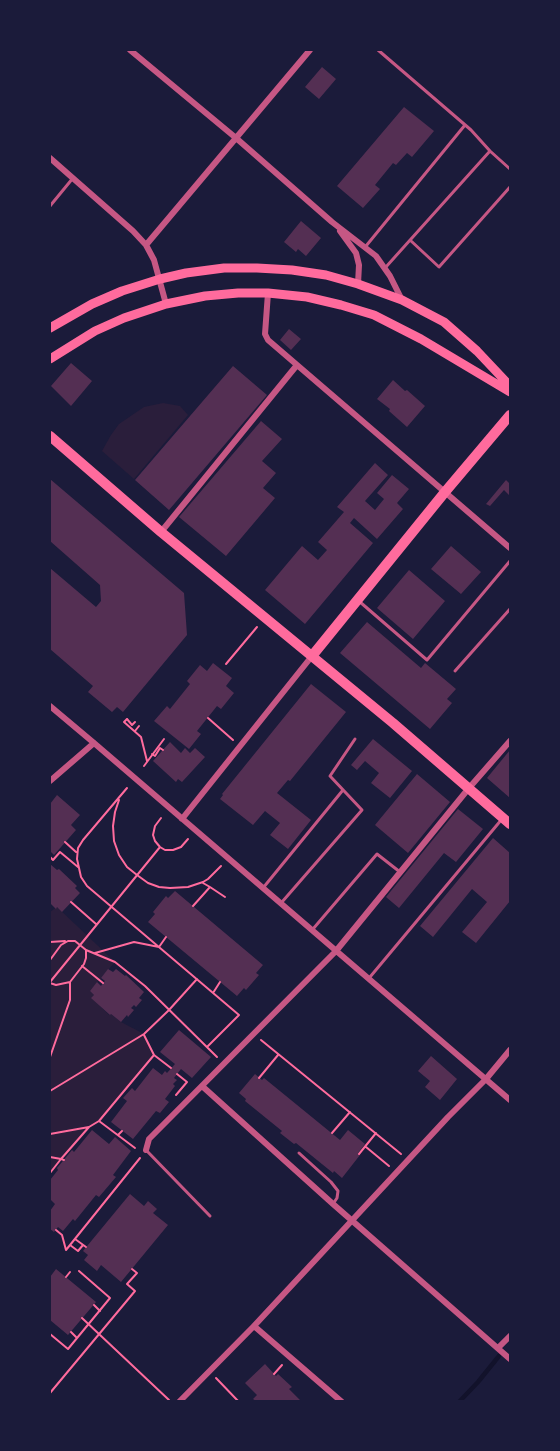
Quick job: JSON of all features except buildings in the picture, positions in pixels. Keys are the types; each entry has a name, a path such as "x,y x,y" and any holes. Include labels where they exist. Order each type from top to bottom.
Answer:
{"main road":[{"path":"50,328 92,304 122,291 160,279 224,268 292,270 326,275 357,284 402,300 444,322 477,351 510,386"},
{"path":"50,359 95,331 166,303 205,296 268,293 307,297 374,315 422,339 510,392"},
{"path":"312,657 510,415"},
{"path":"50,436 161,532 393,723 507,821"}],"street":[{"path":"130,50 332,222 356,253 359,265 357,284"},
{"path":"146,245 310,50"},
{"path":"50,158 146,245 154,260 166,303"},
{"path":"332,222 376,256 402,300"},
{"path":"268,293 265,334 268,340 510,548"},
{"path":"161,532 297,365"},
{"path":"182,819 312,657"},
{"path":"50,706 510,1100"},
{"path":"145,1152 149,1139 336,951 510,741"},
{"path":"50,781 94,743"},
{"path":"179,1401 254,1326 486,1079 510,1050"},
{"path":"202,1086 510,1359"},
{"path":"254,1326 342,1401"},
{"path":"498,1348 510,1336"}],"lane":[{"path":"378,50 465,125 510,169"},
{"path":"366,246 465,125"},
{"path":"385,268 490,151"},
{"path":"50,206 73,178"},
{"path":"410,240 439,267 510,187"},
{"path":"357,600 427,660 510,561"},
{"path":"455,671 510,609"},
{"path":"281,903 362,810 330,776 355,740"},
{"path":"263,888 343,790"},
{"path":"369,979 507,821"},
{"path":"312,931 377,854 400,872"},
{"path":"145,1152 210,1216"},
{"path":"299,1154 338,1191 333,1203"}],"path":[{"path":"226,664 265,618"},
{"path":"208,718 240,746"},
{"path":"135,722 132,725 127,719 124,722 141,737 147,761"},
{"path":"135,731 139,726"},
{"path":"144,766 164,739"},
{"path":"152,754 155,756 160,748 163,750"},
{"path":"127,788 78,848 78,867 81,877 87,886 239,1015 207,1047"},
{"path":"120,797 114,819 114,841 119,855 136,875 159,887 188,887 203,882 221,866"},
{"path":"161,818 155,826 153,835 154,841 160,847 165,850 174,850 181,848 188,839"},
{"path":"65,842 77,853"},
{"path":"86,950 86,958 82,966 70,981 56,986 50,982 160,847"},
{"path":"50,856 53,860 60,852 78,867"},
{"path":"203,882 225,897"},
{"path":"193,906 210,887"},
{"path":"71,902 97,925"},
{"path":"159,947 166,937"},
{"path":"50,960 61,945 68,941"},
{"path":"50,942 75,941 93,954 115,962 145,986 224,1065"},
{"path":"93,954 134,942 159,947"},
{"path":"82,966 103,983"},
{"path":"50,1091 144,1034 197,979"},
{"path":"50,1057 70,1000 70,981"},
{"path":"213,993 220,982"},
{"path":"144,1034 154,1055 171,1068"},
{"path":"254,1034 408,1160"},
{"path":"194,1042 198,1038"},
{"path":"259,1078 279,1054"},
{"path":"50,1173 89,1127 99,1121 154,1055"},
{"path":"176,1095 187,1082 177,1074"},
{"path":"124,1090 128,1093"},
{"path":"332,1133 350,1112"},
{"path":"56,1230 62,1235 66,1250 145,1152 99,1121"},
{"path":"50,1134 89,1127"},
{"path":"118,1135 122,1131"},
{"path":"359,1154 376,1133"},
{"path":"366,1147 397,1172"},
{"path":"50,1157 63,1159"},
{"path":"70,1245 78,1251 84,1246 75,1239"},
{"path":"50,1393 135,1291 127,1284 137,1273 132,1269"},
{"path":"50,1334 68,1349 110,1298 79,1271"},
{"path":"66,1277 70,1272"},
{"path":"94,1305 100,1311"},
{"path":"82,1318 171,1401"},
{"path":"71,1332 77,1338"},
{"path":"210,1371 239,1401"}],"shaded area":[{"path":"163,403 180,406 188,415 134,479 102,451 119,424 144,407"},
{"path":"57,907 115,962 90,991 94,995 92,998 109,1015 111,1014 144,1034 154,1055 99,1121 89,1127 50,1173 50,912"}],"waterway":[{"path":"459,1402 499,1356"}]}
